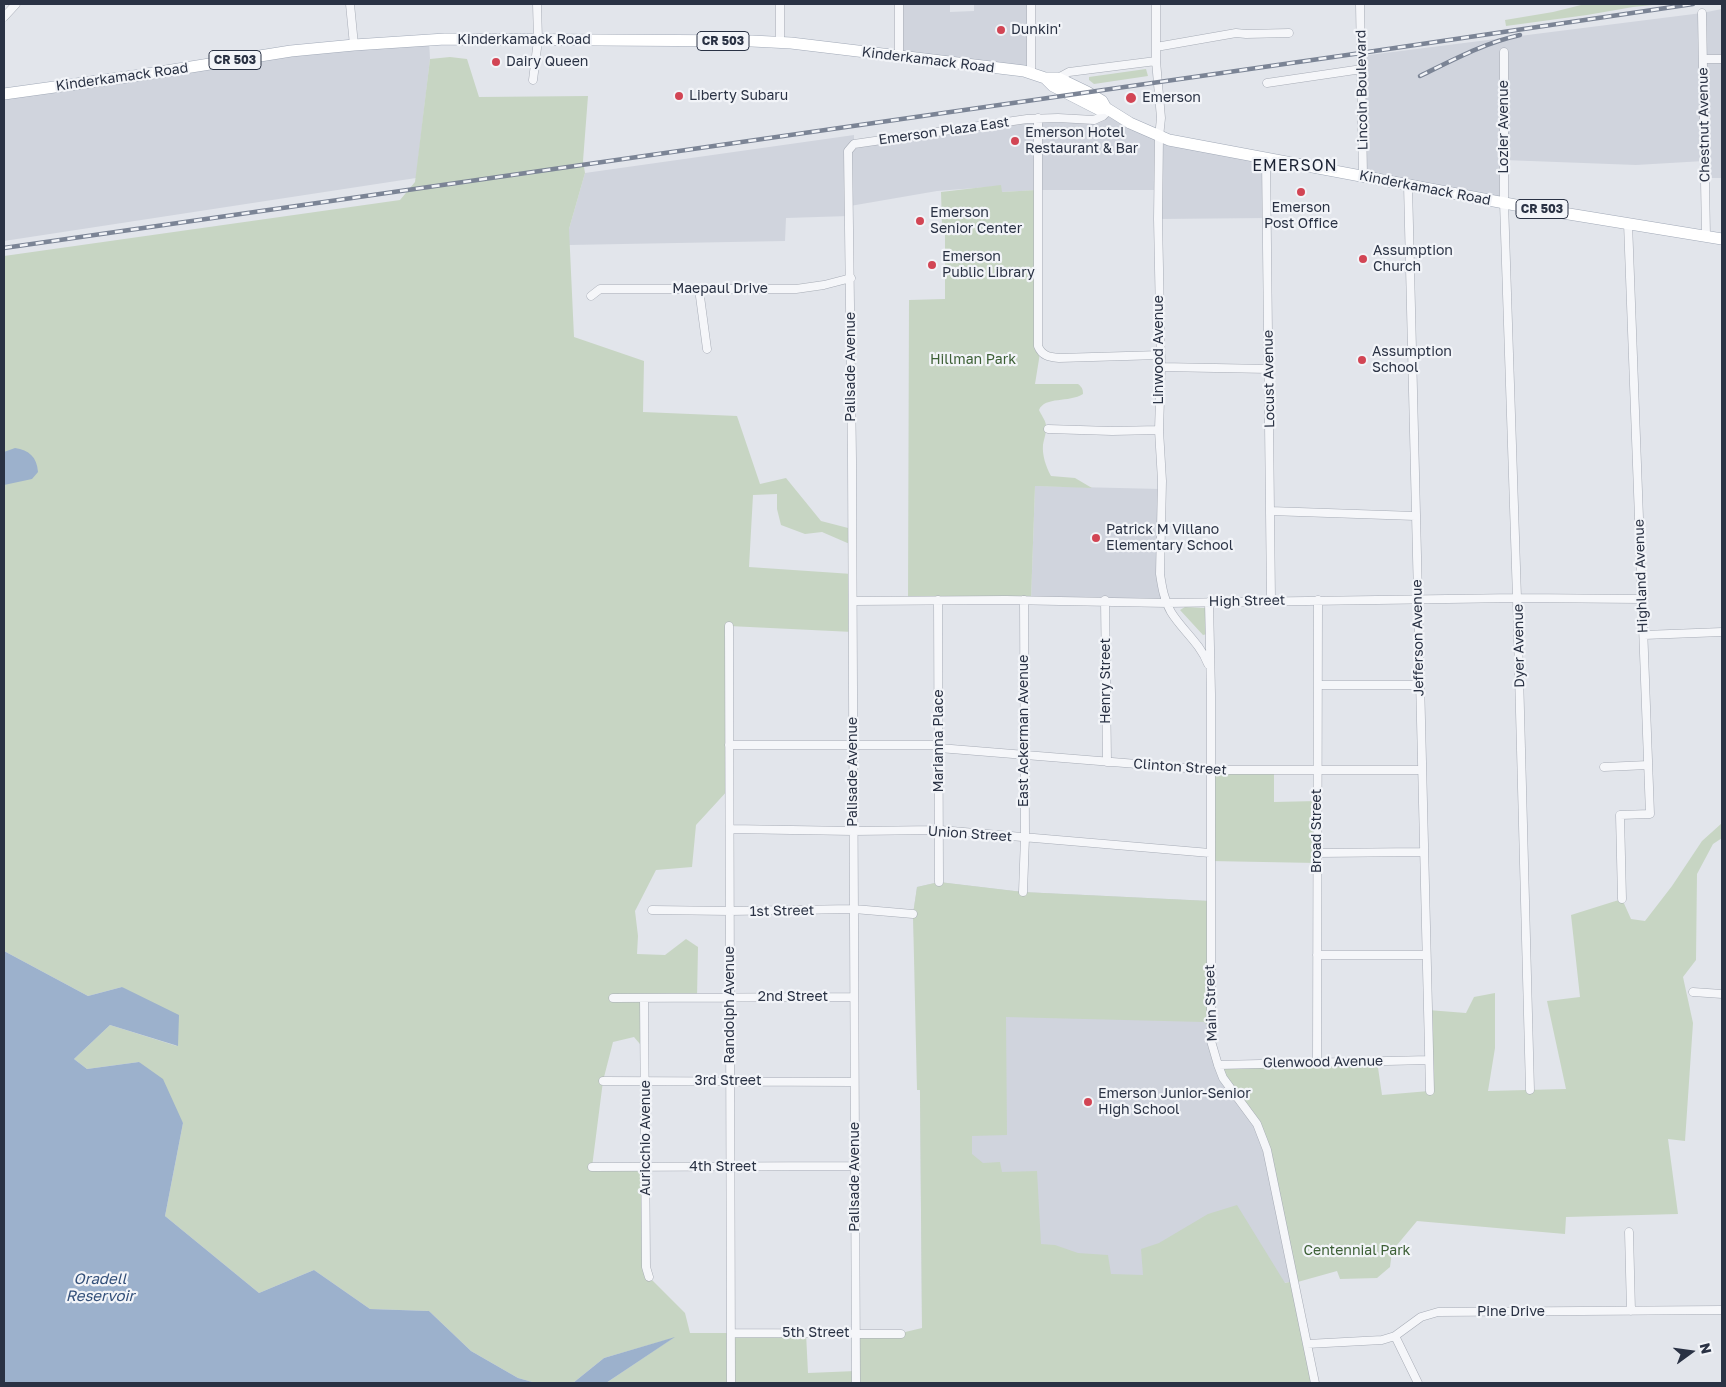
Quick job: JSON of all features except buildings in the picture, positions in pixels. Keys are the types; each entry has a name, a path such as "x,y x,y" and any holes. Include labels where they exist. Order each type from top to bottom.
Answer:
{"main road":[{"name":"Kinderkamack Road","path":"4,94 141,75 291,51 445,39 742,41 780,43 899,56 1031,73 1045,78 1058,78 1102,101 1107,109 1130,124 1159,136 1408,185 1722,239"},
{"name":"Kinderkamack Road","path":"1045,78 1053,86 1098,109 1107,109"}],"street":[{"path":"4,17 16,4"},
{"path":"350,4 354,45"},
{"path":"533,80 538,40 537,4"},
{"path":"780,4 780,43"},
{"path":"899,4 899,56"},
{"path":"1031,4 1031,73"},
{"name":"Linwood Avenue","path":"1156,4 1156,61 1161,118 1159,136 1161,367 1159,430 1162,481 1160,574 1167,603 1177,620 1204,655 1209,668 1210,683"},
{"name":"Lincoln Boulevard","path":"1360,4 1363,176"},
{"name":"Chestnut Avenue","path":"1702,13 1706,236"},
{"path":"1156,48 1236,33 1289,33"},
{"name":"Lozier Avenue","path":"1504,52 1504,202"},
{"path":"1703,59 1722,59"},
{"path":"1058,78 1069,72 1156,61"},
{"path":"1267,82 1362,69"},
{"name":"Emerson Plaza East","path":"848,160 848,151 854,144 1038,118 1094,120 1104,116 1107,109"},
{"path":"1038,118 1038,346 1044,355 1059,358 1160,355"},
{"name":"Locust Avenue","path":"1266,158 1271,600"},
{"name":"Palisade Avenue","path":"848,160 851,278 856,1383"},
{"name":"Jefferson Avenue","path":"1408,185 1430,1091"},
{"name":"Dyer Avenue","path":"1504,202 1518,598 1530,1090"},
{"name":"Highland Avenue","path":"1622,899 1620,815 1650,814 1628,224"},
{"name":"Maepaul Drive","path":"591,296 600,289 796,289 851,278"},
{"path":"699,290 707,349"},
{"path":"1161,367 1268,369"},
{"path":"1048,429 1159,430"},
{"path":"1270,512 1415,516"},
{"name":"High Street","path":"852,601 1105,600 1167,603 1271,600 1642,599"},
{"name":"Marianna Place","path":"938,600 939,882"},
{"name":"East Ackerman Avenue","path":"1023,892 1025,838 1024,600"},
{"name":"Henry Street","path":"1105,600 1106,762"},
{"name":"Broad Street","path":"1317,1062 1318,600"},
{"name":"Main Street","path":"1209,602 1210,1029 1218,1065 1231,1089 1257,1124 1268,1150 1314,1383"},
{"name":"Randolph Avenue","path":"729,626 731,1383"},
{"path":"1644,635 1722,632"},
{"path":"1318,685 1419,685"},
{"name":"Clinton Street","path":"729,745 939,746 1210,770 1421,770"},
{"path":"1604,767 1648,765"},
{"name":"Union Street","path":"730,828 854,831 940,830 1210,853"},
{"path":"1317,853 1423,852"},
{"name":"1st Street","path":"652,910 854,910 913,914"},
{"path":"1317,955 1426,955"},
{"path":"1693,992 1722,994"},
{"name":"2nd Street","path":"613,998 854,997"},
{"name":"Auricchio Avenue","path":"644,998 646,1267 649,1276"},
{"name":"Glenwood Avenue","path":"1218,1065 1429,1060"},
{"name":"3rd Street","path":"602,1082 854,1082"},
{"name":"4th Street","path":"592,1167 855,1166"},
{"path":"1629,1232 1631,1311"},
{"name":"Pine Drive","path":"1307,1344 1382,1340 1395,1336 1421,1317 1438,1312 1722,1310"},
{"name":"5th Street","path":"731,1333 901,1334"},
{"path":"1395,1336 1418,1383"}],"shaded area":[{"path":"899,4 950,4 950,12 974,11 974,4 1031,4 1031,73 899,56"},
{"path":"1722,9 1722,178 1705,178 1704,161 1636,165 1504,160 1504,202 1363,176 1361,56"},
{"path":"429,40 430,59 416,178 4,241 4,94 291,51"},
{"path":"1109,110 1144,131 1266,158 1267,218 1158,219 1158,190 1039,190 1001,192 1001,186 937,191 850,206 849,216 786,218 785,241 569,245 569,229 585,173 854,135 854,144 1009,121 1091,121"},
{"name":"Patrick M Villano Elementary School","path":"1035,486 1161,489 1165,601 1031,600"},
{"path":"939,882 1023,892 1210,901 1213,1052 1257,1124 1294,1281 1240,1292 922,1328 920,1093 913,914 917,887"}],"green space":[{"path":"1585,4 1662,4 1506,26 1505,20 1553,12"},
{"name":"Centennial Park","path":"450,57 467,59 479,97 588,96 583,161 585,173 569,229 574,337 644,361 643,412 737,416 760,484 786,478 821,521 852,529 852,545 822,532 805,534 781,525 777,509 777,494 753,495 749,567 852,574 853,632 729,626 729,789 696,825 692,867 656,870 635,911 638,936 637,954 665,955 686,939 698,947 697,998 645,998 645,1050 634,1037 613,1042 603,1081 592,1167 646,1167 649,1277 685,1313 690,1333 806,1333 808,1373 856,1371 856,1333 901,1333 922,1328 920,1090 917,1090 913,914 917,887 939,882 1023,892 1210,901 1210,1029 1204,1022 1006,1017 1007,1135 972,1136 972,1154 983,1163 1000,1162 1002,1172 1037,1171 1041,1244 1055,1245 1078,1253 1108,1255 1111,1274 1143,1275 1141,1249 1159,1243 1208,1214 1237,1205 1285,1283 1294,1281 1263,1137 1218,1065 1377,1061 1382,1095 1429,1091 1428,1010 1466,1013 1474,997 1495,993 1495,1048 1488,1091 1566,1089 1547,1001 1580,997 1571,915 1622,899 1631,919 1645,921 1672,886 1702,841 1722,823 1722,838 1713,844 1697,874 1696,960 1683,977 1693,1023 1685,1141 1668,1139 1678,1214 1566,1217 1565,1234 1417,1221 1392,1251 1390,1267 1377,1278 1340,1279 1337,1271 1294,1283 1315,1383 606,1383 673,1338 604,1358 573,1383 536,1383 518,1378 471,1351 429,1311 370,1309 314,1270 259,1293 165,1216 183,1123 139,1062 87,1069 74,1059 110,1025 177,1046 122,987 88,996 4,951 4,256 400,200 415,182 430,59"},
{"path":"1146,69 1148,76 1094,84 1089,80 1089,77"},
{"name":"Hillman Park","path":"1001,185 1002,192 1037,190 1040,353 1035,384 1078,384 1083,391 1083,394 1077,397 1046,403 1039,410 1046,425 1043,445 1045,461 1051,476 1075,478 1092,488 1035,486 1031,600 908,600 909,300 945,299 945,229 942,224 941,192"},
{"path":"1185,607 1206,608 1207,634 1203,635 1180,610"},
{"path":"1211,770 1274,770 1274,802 1317,801 1317,863 1210,861"}],"water":[{"path":"15,448 24,450 34,458 38,472 32,479 4,485 4,452"},
{"name":"Oradell Reservoir","path":"4,951 88,996 122,987 179,1015 178,1046 110,1025 74,1059 87,1069 139,1062 163,1079 183,1123 165,1216 259,1293 314,1270 370,1309 429,1311 471,1351 518,1378 536,1383 4,1383"},
{"path":"675,1337 606,1383 573,1383 604,1358"}],"railway":[{"path":"4,248 1693,4"},
{"path":"1420,76 1481,47 1520,35"}],"place":[{"name":"Dunkin'","path":"1001,30"},
{"name":"Dairy Queen","path":"496,62"},
{"name":"Liberty Subaru","path":"679,96"},
{"name":"Emerson","path":"1131,98"},
{"name":"Emerson Hotel Restaurant & Bar","path":"1015,141"},
{"name":"Emerson Post Office","path":"1301,192"},
{"name":"Emerson Senior Center","path":"920,221"},
{"name":"Assumption Church","path":"1363,259"},
{"name":"Emerson Public Library","path":"932,265"},
{"name":"Assumption School","path":"1362,360"},
{"name":"Patrick M Villano Elementary School","path":"1096,538"},
{"name":"Emerson Junior-Senior High School","path":"1088,1102"}],"district":[{"name":"EMERSON","path":"1295,166"}]}
